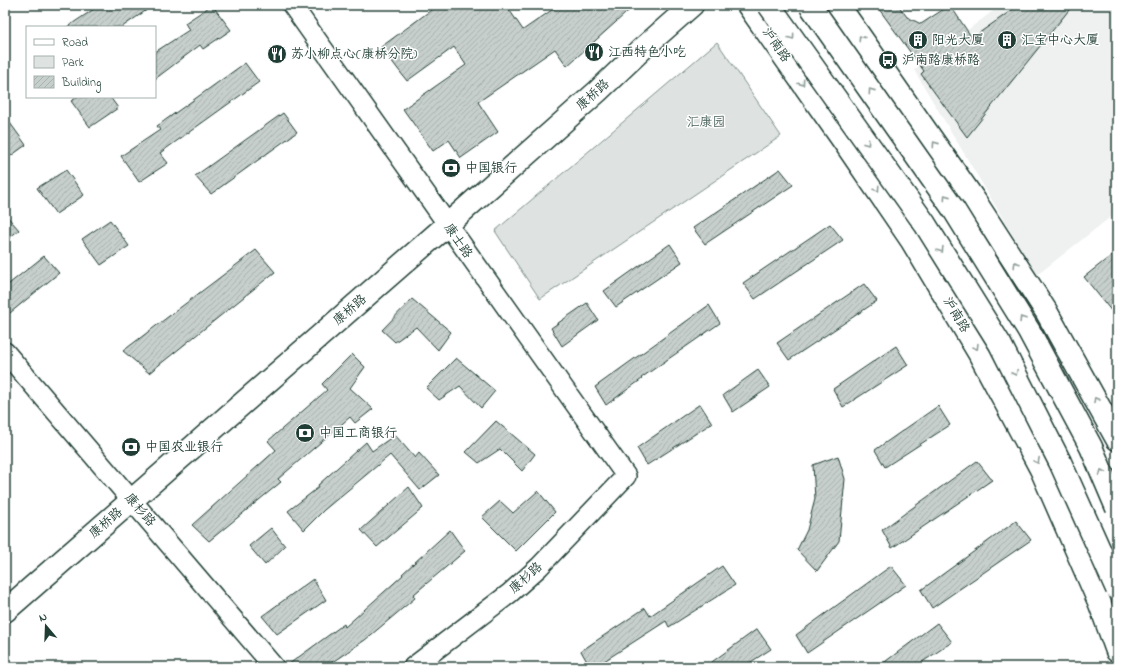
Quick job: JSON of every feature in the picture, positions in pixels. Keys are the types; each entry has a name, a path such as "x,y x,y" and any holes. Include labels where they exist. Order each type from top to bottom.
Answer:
{"main road":[{"name":"康桥路","path":"5,611 447,225 692,5"},
{"name":"沪南路","path":"748,5 912,241 979,353 1041,469 1100,604 1117,651"},
{"path":"769,5 925,224 1000,344 1060,462 1117,589"},
{"path":"810,5 954,210 1029,330 1091,448 1117,508"},
{"path":"838,5 975,201 1046,311 1117,439"}],"street":[{"name":"康士路","path":"292,5 626,476"},
{"name":"康杉路","path":"5,352 274,667"},
{"name":"康杉路","path":"413,667 510,593 539,567 626,476"}],"shaded area":[{"path":"1001,5 1117,5 1117,212 1037,275 914,70"}],"green space":[{"name":"汇康园","path":"717,42 781,136 540,299 495,231"}],"building":[{"path":"100,5 154,5 123,26 68,26"},
{"path":"212,5 231,30 203,49 200,45 156,78 156,51 189,30 185,23"},
{"path":"438,5 506,5 523,30 559,5 635,5 567,66 555,49 478,102 498,132 461,158 449,140 433,151 403,109 466,65 454,47 407,81 381,47"},
{"name":"汇宝中心大厦","path":"876,5 898,5 907,17 921,24 950,5 972,38 1019,5 1073,5 967,137 921,74 924,71"},
{"path":"245,63 259,82 160,153 168,163 139,182 121,156 160,130 157,126"},
{"path":"76,98 111,98 118,108 90,127 71,101"},
{"path":"283,113 297,132 211,194 195,176"},
{"path":"5,116 26,145 5,160"},
{"path":"780,169 793,185 705,244 693,228"},
{"path":"66,170 84,195 56,214 37,188"},
{"path":"5,214 19,230 5,241"},
{"path":"110,220 129,246 101,265 82,239"},
{"path":"830,224 843,240 755,299 743,283"},
{"path":"670,244 682,262 616,307 604,291"},
{"path":"256,250 275,272 149,373 123,351"},
{"path":"1117,251 1117,318 1084,277"},
{"path":"44,256 59,273 5,317 5,287"},
{"path":"864,284 877,301 789,360 777,343"},
{"path":"412,299 451,332 438,350 416,327 395,342 382,330"},
{"path":"587,303 598,320 562,346 551,328"},
{"path":"709,305 720,323 641,378 642,379 606,405 595,387"},
{"path":"896,346 908,365 843,407 833,389"},
{"path":"352,354 365,367 350,388 373,409 355,423 350,417 278,479 281,482 209,541 192,525 276,450 268,441 327,390 322,384"},
{"path":"456,358 495,391 481,408 460,386 439,400 426,388"},
{"path":"758,370 770,387 733,412 723,395"},
{"path":"700,404 712,423 647,465 637,448"},
{"path":"938,406 950,425 885,467 875,450"},
{"path":"496,421 535,454 522,471 500,449 479,463 466,452"},
{"path":"395,435 415,458 419,453 439,475 420,490 390,455 324,510 304,530 288,511 319,487 318,485 366,442 372,451"},
{"path":"838,456 845,479 839,541 817,571 797,550 807,530 815,499 813,465"},
{"path":"977,461 992,480 892,548 882,530"},
{"path":"409,487 423,508 377,547 361,530"},
{"path":"538,491 555,512 516,551 482,517 500,501 513,513"},
{"path":"1016,521 1031,540 932,608 921,590"},
{"path":"271,528 285,546 265,565 249,546"},
{"path":"450,530 465,551 413,595 415,598 365,640 325,667 285,667 344,624 345,627"},
{"path":"722,566 735,585 669,627 666,621 595,667 590,667 581,651 645,608 650,616"},
{"path":"891,566 906,585 807,653 796,635"},
{"path":"313,579 326,600 277,634 262,616"},
{"path":"937,623 952,642 915,667 878,667"},
{"path":"757,629 771,649 743,667 705,667"}],"place":[{"name":"阳光大厦","path":"918,40"},
{"name":"汇宝中心大厦","path":"1007,40"},
{"name":"江西特色小吃","path":"594,52"},
{"name":"苏小柳点心(康桥分院)","path":"277,54"},
{"name":"沪南路康桥路","path":"888,60"},
{"name":"中国银行","path":"451,168"},
{"name":"中国工商银行","path":"305,433"},
{"name":"中国农业银行","path":"131,447"}]}
